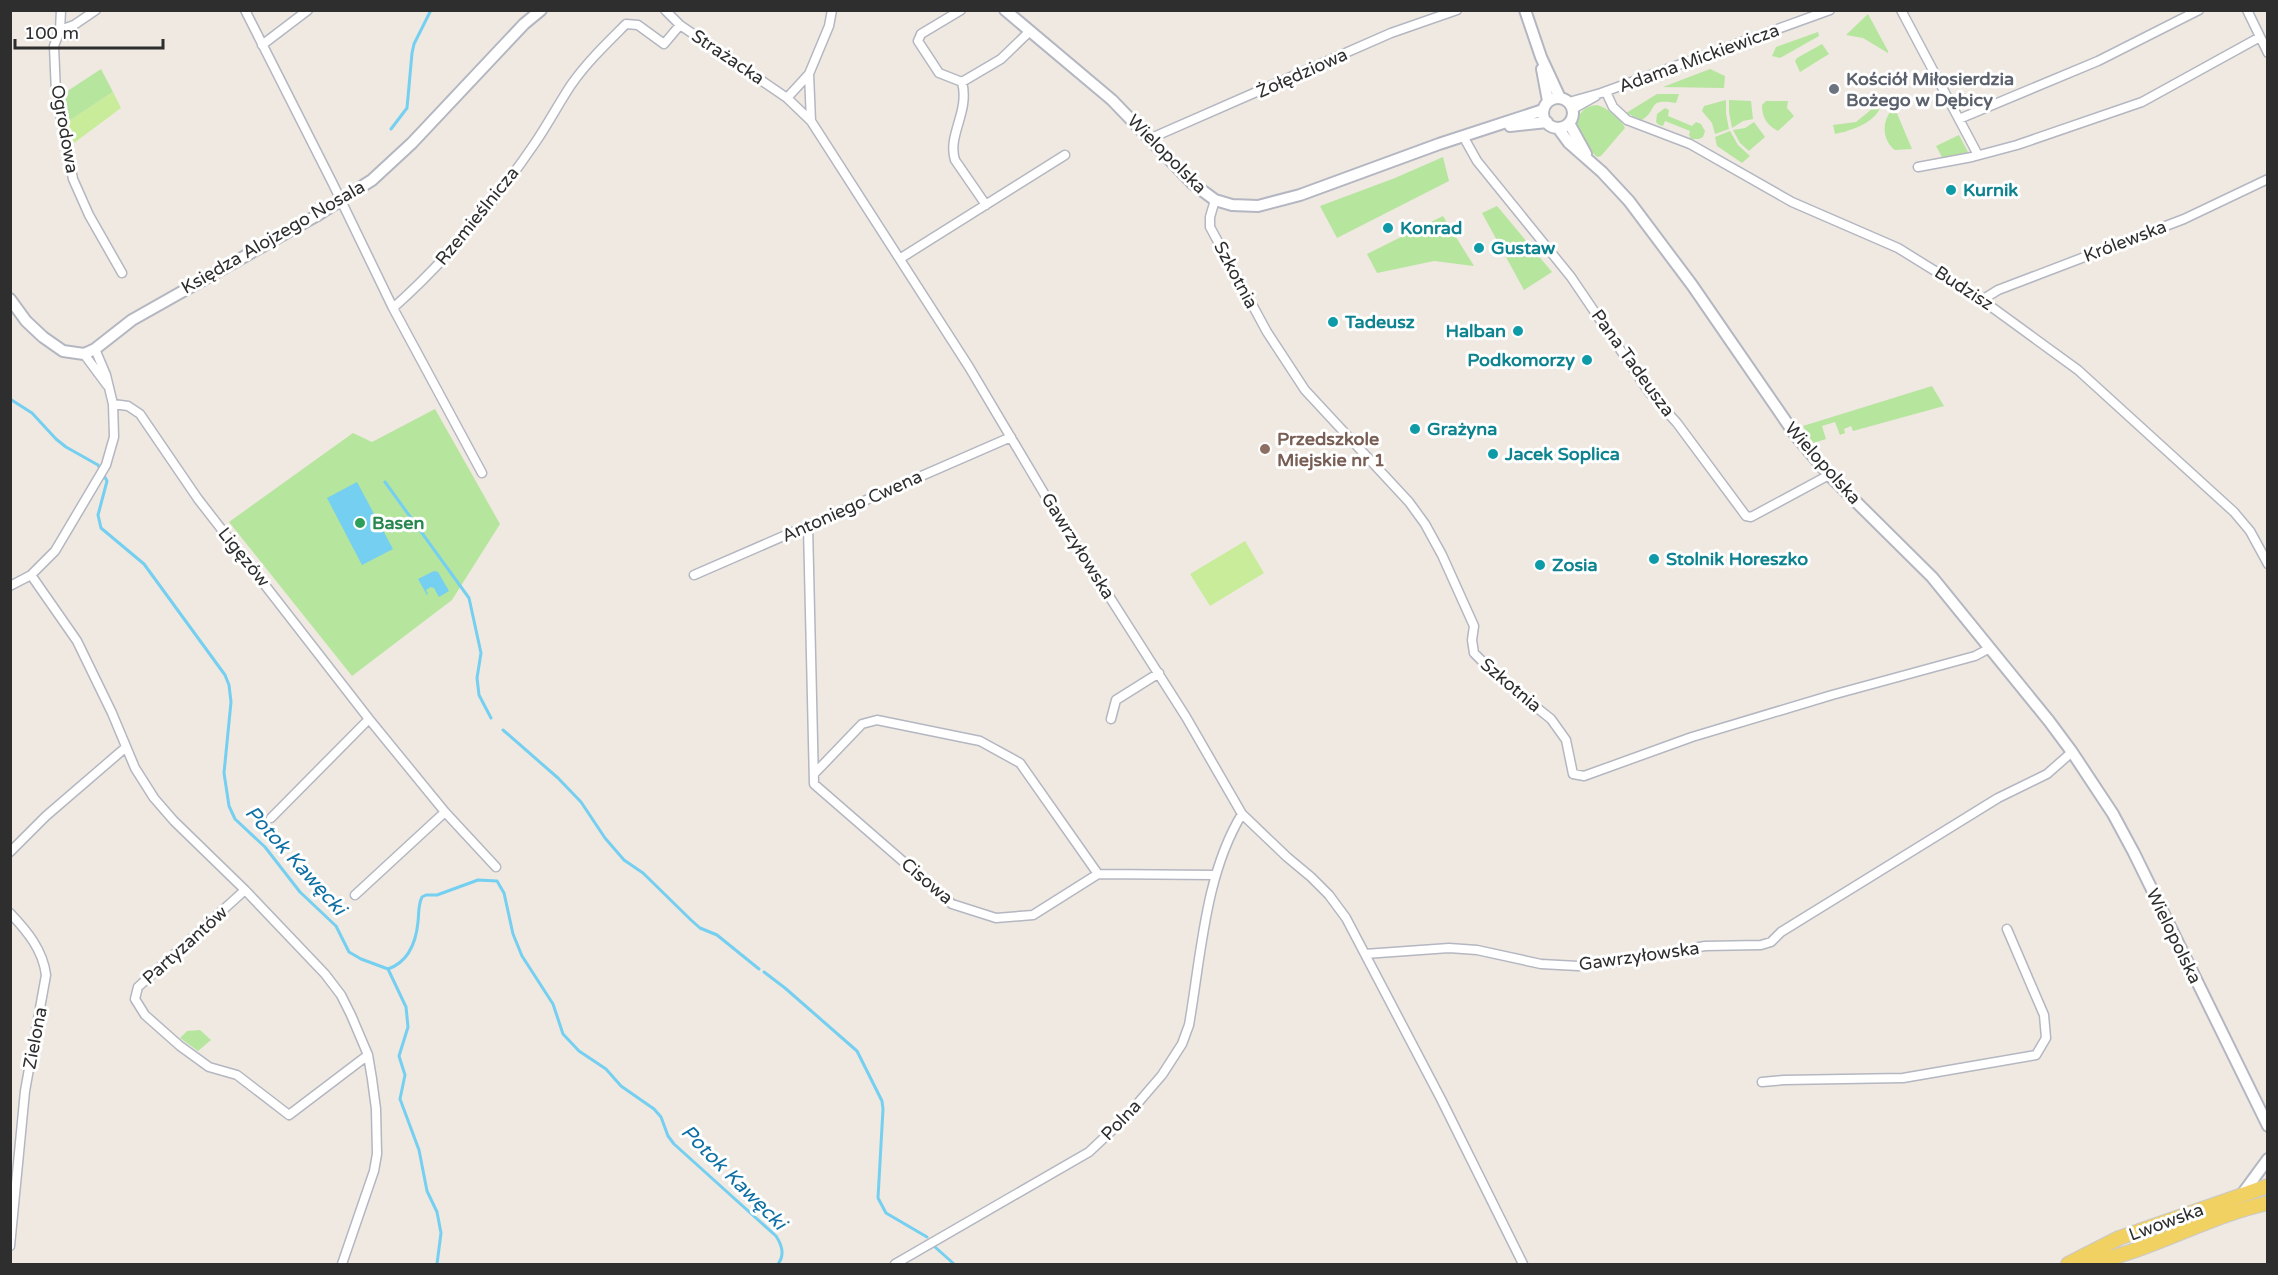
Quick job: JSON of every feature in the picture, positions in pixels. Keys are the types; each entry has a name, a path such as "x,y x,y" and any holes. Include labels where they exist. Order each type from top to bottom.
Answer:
{"main road":[{"name":"Lwowska","path":"2068,1264 2119,1239 2268,1186"},
{"name":"Lwowska","path":"2084,1264 2164,1241 2219,1217 2268,1203"}],"street":[{"name":"Ogrodowa","path":"61,10 60,30 54,46 56,93 73,179 89,215 123,273"},
{"path":"60,30 74,25 96,10"},
{"path":"244,10 393,308 483,473"},
{"path":"262,45 308,10"},
{"name":"Księdza Alojzego Nosala","path":"84,354 95,349 132,320 341,201 372,180 412,143 541,10"},
{"path":"787,98 809,75 829,26 832,10"},
{"path":"961,10 921,34 918,41 939,73 962,82"},
{"name":"Wielopolska","path":"1005,10 1112,100 1192,183 1215,200 1241,206 1272,203 1463,136 1568,103"},
{"name":"Żołędziowa","path":"1149,140 1390,33 1457,10"},
{"path":"1525,10 1541,57 1568,103 1573,116 1569,123 1558,128 1546,111 1541,57"},
{"name":"Adama Mickiewicza","path":"1568,103 1830,10"},
{"path":"1901,10 1978,156"},
{"path":"1959,119 2085,66 2199,10"},
{"path":"2247,10 2268,52"},
{"name":"Strażacka","path":"668,12 680,25 787,98"},
{"name":"Rzemieślnicza","path":"393,308 432,273 489,204 534,144 573,83 602,47 626,24 638,25 664,44 680,25"},
{"path":"962,82 1001,59 1030,31"},
{"path":"1918,167 1978,156 2054,134 2142,102 2260,37"},
{"path":"809,75 811,121"},
{"path":"962,82 965,104 953,146 953,154 986,205"},
{"name":"Budzisz","path":"1603,92 1613,107 1627,120 1690,144 1792,202 1898,248 1982,300 2078,370 2234,512 2250,531 2268,564"},
{"name":"Gawrzyłowska","path":"787,98 811,121 901,258 1051,506 1191,725 1242,814 1329,895 1346,918 1441,1099 1523,1264"},
{"name":"Wielopolska","path":"1569,123 1591,162"},
{"name":"Wielopolska","path":"1558,128 1569,143 1629,201 1692,285 1796,436 1829,475 1932,577 2073,752 2113,814 2134,853 2267,1125"},
{"name":"Pana Tadeusza","path":"1463,136 1477,161 1571,277 1649,392 1677,423 1746,516 1751,517 1829,475"},
{"path":"901,258 1065,155"},
{"name":"Królewska","path":"1982,300 1998,290 2184,219 2268,179"},
{"name":"Szkotnia","path":"1215,200 1210,217 1210,227 1283,358 1305,390 1409,502 1425,524 1442,555 1474,626 1472,640 1474,653 1497,676 1551,719 1566,740 1573,774 1584,776 1692,737 1832,695 1975,656 1990,648"},
{"path":"10,298 26,321 43,337 63,351 84,354 108,387"},
{"path":"10,586 31,575 55,551 106,465 114,437 113,404 106,375 95,349"},
{"name":"Ligęzów","path":"113,404 128,406 140,414 198,499 369,719 445,812 496,867"},
{"name":"Antoniego Cwena","path":"694,575 1011,437"},
{"path":"808,526 814,774"},
{"path":"31,575 77,641 112,713 125,748 154,798 325,974 341,995 368,1055 376,1109 374,1171 342,1264"},
{"path":"1111,719 1116,700 1159,673"},
{"path":"271,818 369,719"},
{"path":"814,774 862,724 877,720 980,741 1020,763 1098,874 1214,875"},
{"path":"10,852 46,816 125,748"},
{"name":"Gawrzyłowska","path":"1365,954 1449,948 1477,950 1541,964 1578,966 1609,963 1705,946 1761,945 1771,942 1781,932 1988,804 2047,774 2073,752"},
{"name":"Cisowa","path":"814,774 814,784 952,904 996,918 1033,915 1098,874"},
{"path":"355,895 445,812"},
{"name":"Polna","path":"895,1264 1089,1152 1144,1098 1174,1059 1189,1025 1214,875 1233,828 1242,814"},
{"name":"Partyzantów","path":"245,890 138,987 135,999 145,1015 180,1046 209,1067 237,1076 289,1115 368,1055"},
{"name":"Zielona","path":"10,913 37,947 44,962 46,975 25,1091 10,1246"},
{"path":"1762,1082 1903,1078 2036,1055 2046,1038 2044,1015 2007,929"},
{"path":"2243,1194 2268,1159"}],"green space":[{"path":"1868,14 1888,53 1863,38 1846,35"},
{"path":"1818,32 1819,36 1780,58 1772,56 1776,47"},
{"path":"1822,44 1829,54 1800,72 1795,61 1797,58"},
{"path":"101,69 113,92 66,123 63,94"},
{"path":"1710,69 1725,76 1724,88 1663,87"},
{"path":"113,92 121,108 74,143 70,139 66,123"},
{"path":"1657,94 1679,94 1676,103 1657,103 1642,120 1626,113"},
{"path":"1726,100 1729,129 1715,134 1712,123 1702,111 1704,106"},
{"path":"1729,100 1751,101 1753,119 1743,121 1732,128"},
{"path":"1766,101 1788,101 1787,108 1794,116 1778,131 1768,124 1764,117 1762,105"},
{"path":"1878,104 1881,105 1879,111 1869,121 1856,128 1835,134 1833,125 1856,122"},
{"path":"1597,105 1613,114 1625,128 1601,156 1597,157 1586,146 1576,124 1583,110"},
{"path":"1665,108 1669,110 1668,116 1692,126 1696,122 1701,124 1705,131 1703,137 1691,139 1690,131 1665,121 1663,126 1659,125 1656,122 1657,114"},
{"path":"1891,111 1896,111 1912,149 1895,150 1888,142 1885,126"},
{"path":"1754,122 1765,137 1749,151 1740,143 1733,130 1745,128"},
{"path":"1730,131 1738,145 1750,156 1742,163 1717,146 1715,137"},
{"path":"1959,135 1968,152 1964,155 1943,159 1936,146"},
{"path":"1443,157 1449,181 1337,238 1320,206"},
{"path":"1497,206 1552,272 1524,290 1482,213"},
{"path":"1443,216 1474,266 1434,261 1377,273 1367,254"},
{"path":"1932,386 1944,406 1853,431 1851,426 1844,429 1845,433 1840,435 1835,422 1822,426 1826,439 1813,443 1803,426"},
{"path":"435,409 500,524 452,600 352,676 229,522 353,433 372,442"},
{"path":"1245,541 1264,573 1210,606 1190,574"},
{"path":"200,1030 211,1040 198,1051 180,1038 187,1031"}],"water":[{"name":"Basen","path":"357,482 393,549 362,565 327,498"},
{"name":"Basen","path":"434,571 438,572 449,591 439,597 431,587 426,590 427,595 418,579"}],"waterway":[{"path":"391,129 407,108 414,44 431,10"},
{"name":"Potok Kawęcki","path":"10,399 32,413 66,447 98,465 107,481 98,515 101,528 144,564 225,675 229,685 231,702 224,773 229,806 235,819 265,847 300,892 336,926 349,952 388,969 395,966 406,956 413,944 422,897 437,895 478,880 497,881 504,893 513,934 522,956 553,1004 563,1034 579,1051 606,1069 621,1086 654,1109 661,1117 668,1136 674,1144 776,1236 782,1250 778,1264"},
{"path":"385,482 469,598 481,653 477,678 479,695 491,718"},
{"path":"503,730 558,778 581,802 605,838 624,860 643,873 700,928 717,935 759,969"},
{"path":"388,969 406,1007 408,1027 399,1056 405,1075 400,1099 419,1150 427,1191 437,1212 441,1233 437,1264"},
{"path":"764,972 857,1051 882,1101 878,1198 886,1213 927,1237"},
{"path":"935,1247 954,1264"}],"place":[{"name":"Kościół Miłosierdzia Bożego w Dębicy","path":"1834,89"},
{"name":"Kurnik","path":"1951,190"},
{"name":"Konrad","path":"1388,228"},
{"name":"Gustaw","path":"1479,248"},
{"name":"Tadeusz","path":"1333,322"},
{"name":"Halban","path":"1518,331"},
{"name":"Podkomorzy","path":"1587,360"},
{"name":"Grażyna","path":"1415,429"},
{"name":"Przedszkole Miejskie nr 1","path":"1265,449"},
{"name":"Jacek Soplica","path":"1493,454"},
{"name":"Basen","path":"360,523"},
{"name":"Stolnik Horeszko","path":"1654,559"},
{"name":"Zosia","path":"1540,565"}]}
